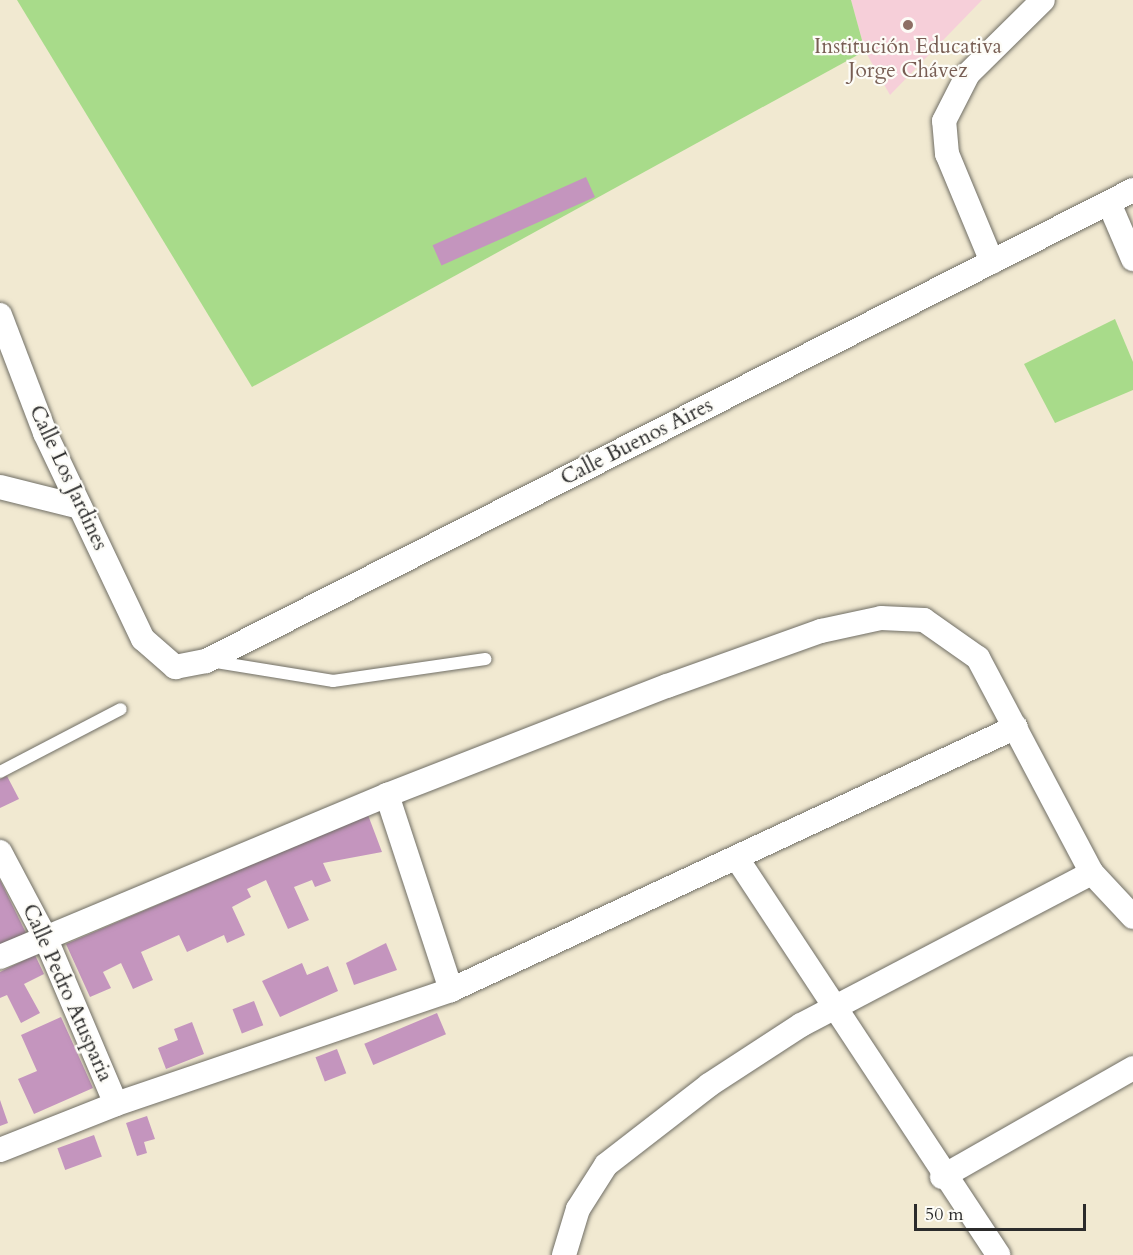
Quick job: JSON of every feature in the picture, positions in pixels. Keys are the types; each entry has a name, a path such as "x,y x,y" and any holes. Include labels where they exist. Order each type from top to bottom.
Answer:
{"street":[{"path":"992,262 947,154 944,121 968,74 1043,0"},
{"name":"Calle Buenos Aires","path":"143,639 175,668 206,661 1133,190"},
{"path":"1109,203 1133,260"},
{"name":"Calle Los Jardines","path":"0,315 45,434 143,639"},
{"path":"0,487 80,507"},
{"path":"0,957 387,795 770,648 882,618 924,620 965,646 978,658 1092,873 1133,917"},
{"path":"0,1150 116,1104 451,990 738,860 1016,727"},
{"path":"387,795 451,990"},
{"name":"Calle Pedro Atusparia","path":"0,852 45,937 116,1104"},
{"path":"738,860 833,1010 875,1065 942,1177 998,1255"},
{"path":"564,1255 578,1209 606,1165 709,1085 833,1010 1092,873"},
{"path":"942,1177 1133,1068"}],"lane":[{"path":"206,661 333,681 485,659"},
{"path":"0,772 121,709"}],"shaded area":[{"name":"Institución Educativa Jorge Chávez","path":"851,0 982,0 890,95 865,51"}],"green space":[{"path":"17,0 851,0 865,51 252,387"},
{"path":"1115,319 1133,362 1133,390 1055,423 1024,364"}],"building":[{"path":"586,177 595,197 441,265 433,245"},
{"path":"7,776 19,799 0,808 0,779"},
{"path":"368,815 382,852 323,863 331,881 315,887 312,880 294,887 309,920 288,929 266,880 247,889 251,897 232,907 245,935 227,943 224,935 187,952 179,935 141,952 153,980 133,989 121,963 103,972 111,988 90,997 66,944"},
{"path":"0,880 26,933 0,945"},
{"path":"386,943 397,970 354,985 346,963"},
{"path":"35,955 44,974 24,984 40,1013 21,1023 7,995 0,998 0,972"},
{"path":"302,963 307,975 328,966 338,991 280,1017 262,981"},
{"path":"254,1001 263,1025 242,1034 233,1009"},
{"path":"437,1013 446,1034 373,1065 364,1044"},
{"path":"61,1017 93,1088 34,1114 18,1079 37,1071 21,1035"},
{"path":"192,1022 204,1054 166,1069 158,1048 178,1040 174,1029"},
{"path":"337,1049 346,1073 325,1082 316,1057"},
{"path":"0,1100 8,1123 0,1126"},
{"path":"147,1116 155,1139 144,1142 147,1153 137,1156 126,1123"},
{"path":"94,1135 102,1157 65,1170 57,1148"}],"place":[{"name":"Institución Educativa Jorge Chávez","path":"908,25"}]}
